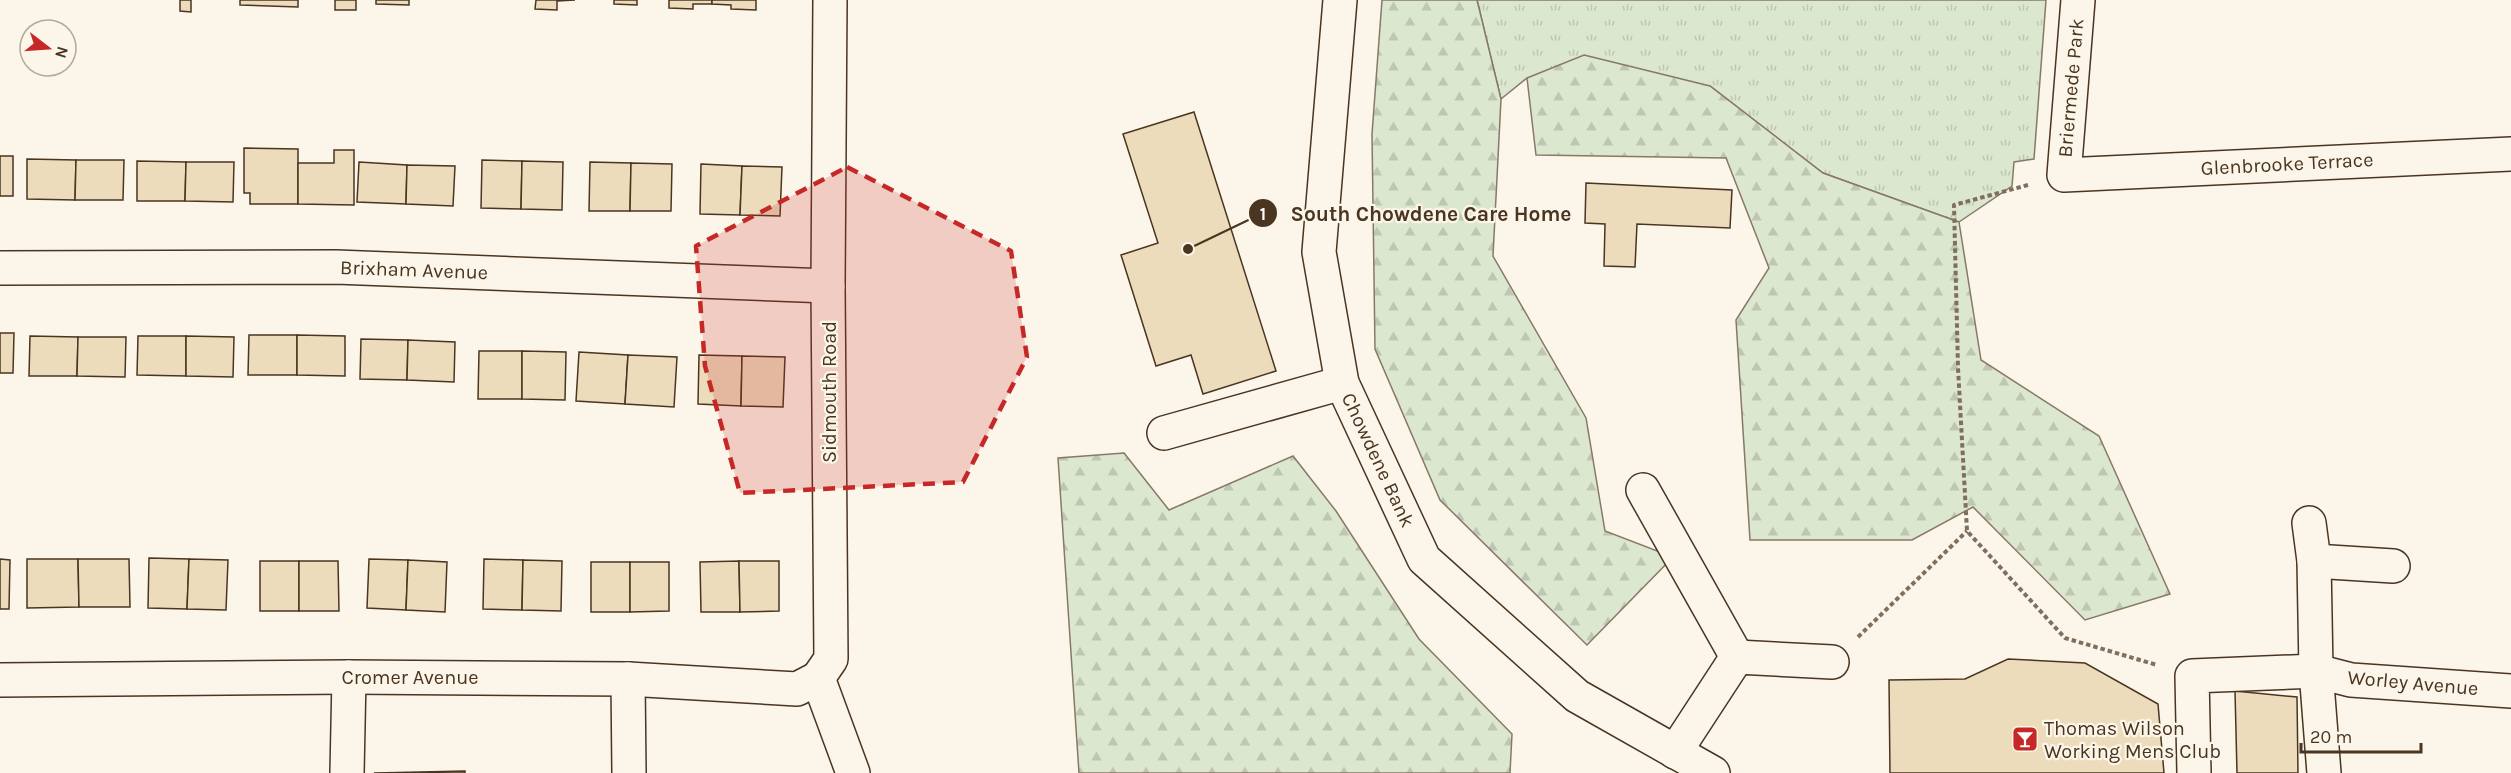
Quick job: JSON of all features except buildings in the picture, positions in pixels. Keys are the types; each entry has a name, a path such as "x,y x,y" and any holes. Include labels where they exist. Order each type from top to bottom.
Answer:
{"street":[{"name":"Sidmouth Road","path":"818,678 831,658 828,286 830,0"},
{"name":"Chowdene Bank","path":"1340,0 1319,252 1342,383 1424,559 1577,696 1713,773"},
{"name":"Briermede Park","path":"2064,175 2078,0"},
{"name":"Glenbrooke Terrace","path":"2064,175 2511,154"},
{"name":"Brixham Avenue","path":"0,268 336,267 828,286"},
{"path":"1164,433 1342,383"},
{"path":"1643,490 1737,657"},
{"path":"2309,523 2314,561 2316,671 2324,773"},
{"path":"2314,561 2393,566"},
{"path":"1675,752 1737,657"},
{"path":"1737,657 1832,662"},
{"name":"Worley Avenue","path":"2192,676 2316,671 2351,680 2511,691"},
{"path":"2192,676 2194,773"},
{"path":"347,773 348,677"},
{"name":"Cromer Avenue","path":"0,680 348,677 628,679 797,689 818,678"},
{"path":"818,678 853,773"},
{"path":"628,679 629,773"}],"path":[{"path":"2064,175 1954,205 1958,368 1967,531 2065,638 2192,676"},
{"path":"1832,662 1967,531"}],"highlighted area":[{"path":"847,167 1011,251 1027,357 963,482 740,493 705,366 696,246"}],"green space":[{"path":"1382,0 1477,0 1501,99 1493,256 1586,418 1605,531 1673,557 1587,645 1440,500 1375,349 1372,134"},
{"path":"1477,0 2046,0 2034,159 2014,162 2012,186 1959,222 1823,173 1710,86 1527,78 1501,99"},
{"path":"1584,55 1710,86 1823,173 1959,222 1981,360 2099,436 2170,594 2085,620 1973,507 1912,540 1750,540 1736,320 1769,268 1726,158 1536,155 1527,78"},
{"path":"1124,453 1169,510 1293,456 1336,511 1419,639 1512,734 1510,773 1079,773 1058,458"}],"place":[{"name":"South Chowdene Care Home","path":"1188,249"},
{"name":"Thomas Wilson Working Mens Club","path":"2025,739"}]}
